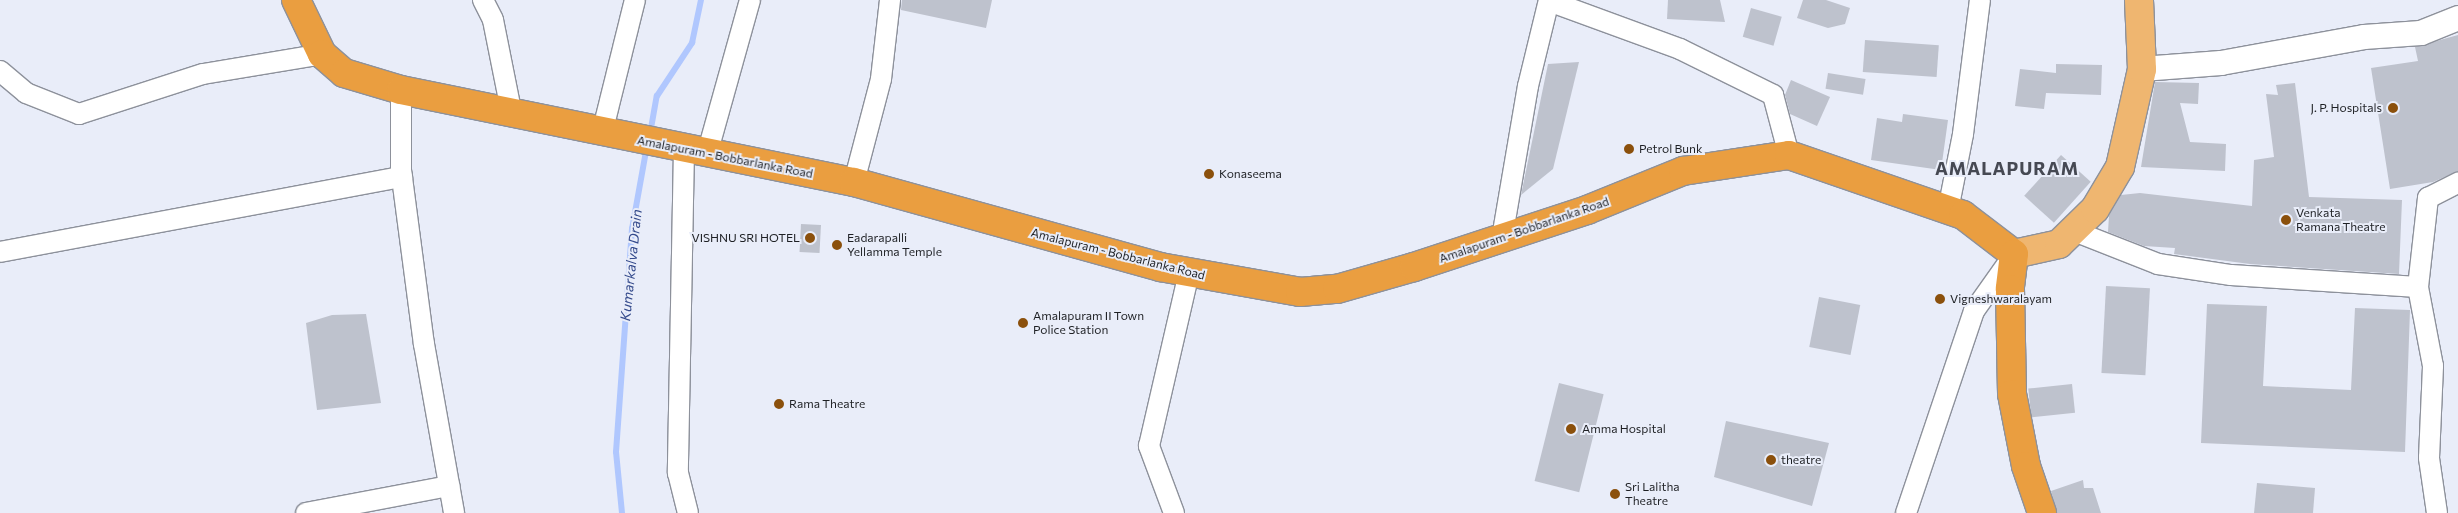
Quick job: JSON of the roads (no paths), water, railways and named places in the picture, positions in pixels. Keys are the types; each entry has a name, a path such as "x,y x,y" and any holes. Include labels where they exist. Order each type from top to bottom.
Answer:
{"highway":[{"name":"Amalapuram - Bobbarlanka Road","path":"296,0 322,54 344,73 401,90 602,133 854,182 1189,273 1300,292 1337,289 1502,238 1683,172 1789,155 1963,215 2014,254"},
{"path":"2014,254 2010,289 2012,394 2026,466 2042,513"}],"main road":[{"path":"2014,254 2059,244 2074,232 2095,209 2120,168 2142,69 2139,0"}],"street":[{"path":"483,0 493,20 512,114"},
{"path":"602,133 635,0"},
{"path":"688,513 678,473 672,147 750,0"},
{"path":"854,182 881,79 890,0"},
{"path":"1502,238 1528,86 1549,0 1680,49 1773,95 1789,155"},
{"path":"1948,210 1963,134 1980,0"},
{"path":"2142,69 2221,63 2364,37 2421,33 2458,18"},
{"path":"0,71 26,93 79,114 203,74 322,54"},
{"path":"401,90 402,177 454,513"},
{"path":"0,252 402,177"},
{"path":"2437,513 2429,458 2433,366 2418,287 2428,198 2458,183"},
{"path":"2074,232 2158,264 2231,275 2418,287"},
{"path":"1906,513 1974,311 2014,254"},
{"path":"1174,513 1149,446 1189,273"},
{"path":"306,513 449,486"}],"waterway":[{"name":"Kumarkalva Drain","path":"650,134 657,96 692,43 701,0"},
{"name":"Kumarkalva Drain","path":"622,513 616,452 632,229 647,146"}],"place":[{"name":"J. P. Hospitals","path":"2393,108"},
{"name":"Petrol Bunk","path":"1629,149"},
{"name":"Konaseema","path":"1209,174"},
{"name":"Venkata Ramana Theatre","path":"2286,220"},
{"name":"VISHNU SRI HOTEL","path":"810,238"},
{"name":"Eadarapalli Yellamma Temple","path":"837,245"},
{"name":"Vigneshwaralayam","path":"1940,299"},
{"name":"Amalapuram II Town Police Station","path":"1023,323"},
{"name":"Rama Theatre","path":"779,404"},
{"name":"Amma Hospital","path":"1571,429"},
{"name":"theatre","path":"1771,460"},
{"name":"Sri Lalitha Theatre","path":"1615,494"}],"district":[{"name":"AMALAPURAM","path":"2007,168"}]}
